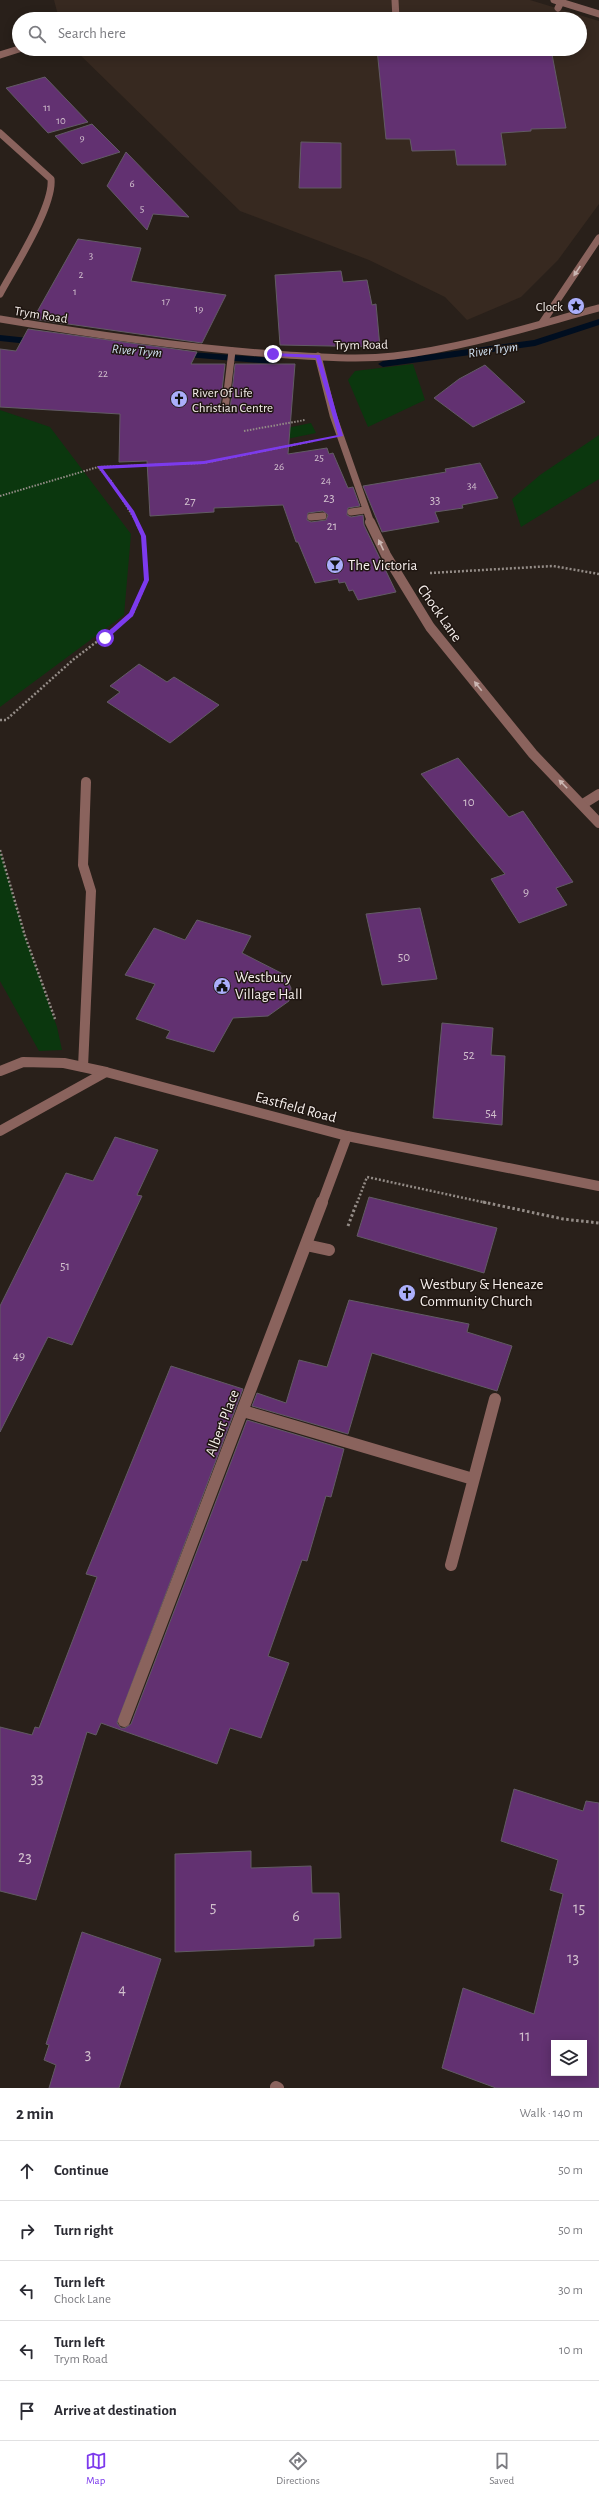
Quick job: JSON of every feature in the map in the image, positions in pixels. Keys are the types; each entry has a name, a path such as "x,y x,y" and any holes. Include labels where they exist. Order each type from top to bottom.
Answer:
{"street":[{"path":"395,0 396,12"},
{"path":"554,0 559,5 599,14"},
{"path":"0,55 12,51"},
{"path":"0,133 51,179 52,189 45,208 0,294"},
{"path":"542,323 599,238"},
{"name":"Trym Road","path":"0,319 123,339 232,351 318,356 394,356 457,344 599,308"},
{"path":"225,409 232,351"},
{"name":"Chock Lane","path":"318,356 334,415 365,510 386,555 430,627 532,754 583,804 599,823"},
{"path":"351,512 365,510"},
{"path":"311,517 323,516"},
{"path":"83,1067 91,891 83,865 86,782"},
{"path":"583,804 599,794"},
{"name":"Eastfield Road","path":"0,1071 23,1062 64,1063 106,1072 347,1136 599,1186"},
{"path":"0,1131 106,1072"},
{"name":"Albert Place","path":"124,1721 347,1136"},
{"path":"306,1245 329,1250"},
{"path":"451,1565 495,1398"},
{"path":"243,1411 473,1479"}],"path":[{"path":"244,431 334,415"},
{"path":"0,496 98,468 204,463 341,436"},
{"path":"0,720 6,720 74,659 105,638 132,614 147,580 143,536 132,512 111,481 98,468"},
{"path":"426,573 553,566 599,574"},
{"path":"0,850 25,936 57,1027 64,1063"},
{"path":"0,867 5,868"},
{"path":"329,1250 338,1252 367,1177 563,1219 599,1223"}],"shaded area":[{"path":"54,0 530,0 569,12 57,12"},
{"path":"587,17 599,21 599,204 558,260 521,297 467,320 445,297 369,260 240,211 81,56 587,56"}],"green space":[{"path":"413,364 425,400 368,427 348,380 355,371"},
{"path":"0,410 50,427 131,534 124,615 0,707"},
{"path":"311,423 316,433 272,442 267,432"},
{"path":"599,435 599,479 521,527 512,499 540,475"},
{"path":"0,850 25,936 57,1027 62,1050 39,1051 0,981"}],"building":[{"path":"378,56 552,56 566,128 531,129 531,131 501,133 506,165 457,165 455,150 412,151 410,139 386,139"},
{"path":"45,77 88,122 48,133 6,88"},
{"path":"92,124 120,152 82,164 55,136"},
{"path":"301,142 341,143 341,188 299,188"},
{"path":"126,152 189,217 153,214 147,230 107,186"},
{"path":"78,239 141,248 131,281 226,295 202,343 33,319"},
{"path":"341,271 343,282 367,280 372,305 376,304 380,347 280,345 275,275"},
{"path":"28,329 197,352 191,364 225,364 220,408 224,414 230,410 235,364 295,364 288,454 327,448 329,454 333,453 348,488 353,487 360,506 348,508 347,515 351,517 363,515 364,525 396,592 358,600 353,590 349,591 345,582 339,583 338,579 315,583 298,542 296,542 283,505 214,508 214,512 150,516 147,461 119,462 120,414 0,407 0,349 16,351","holes":["323,511 328,515 326,520 311,522 307,520 308,513"]},
{"path":"485,365 525,402 473,427 434,398 459,379"},
{"path":"480,463 498,498 462,505 463,508 435,512 439,522 382,532 363,486 446,472 445,469"},
{"path":"139,664 167,682 174,677 219,705 170,743 107,702 120,692 110,686"},
{"path":"458,758 509,817 523,811 573,882 556,888 567,905 519,923 491,879 505,874 421,774"},
{"path":"420,908 437,979 382,985 366,914"},
{"name":"Westbury Village Hall","path":"197,920 251,936 242,953 285,975 291,988 289,1001 268,1016 233,1018 214,1052 166,1038 170,1031 136,1019 155,984 125,975 154,928 185,940"},
{"path":"442,1023 493,1028 491,1055 505,1056 502,1125 433,1118"},
{"path":"115,1137 158,1150 137,1195 142,1196 72,1345 48,1337 0,1432 0,1306 66,1173 93,1181"},
{"path":"369,1197 497,1228 484,1273 357,1236"},
{"path":"349,1300 469,1324 467,1332 512,1346 497,1391 372,1353 348,1434 252,1406 257,1393 286,1403 299,1360 327,1367"},
{"path":"171,1366 243,1389 117,1723 121,1728 125,1728 131,1724 247,1420 344,1449 331,1497 326,1496 307,1561 302,1560 268,1656 289,1663 261,1738 230,1728 217,1764 101,1723 96,1735 87,1732 36,1900 0,1891 0,1727 32,1735 35,1727 39,1728 97,1577 86,1574"},
{"path":"514,1789 583,1811 586,1801 599,1803 599,2088 496,2088 442,2068 463,1988 534,2014 563,1894 550,1890 558,1860 501,1841"},
{"path":"251,1851 251,1868 311,1866 312,1893 339,1893 341,1938 314,1939 314,1946 175,1952 175,1854"},
{"path":"82,1932 161,1959 119,2088 49,2088 56,2065 44,2060 49,2045 46,2044"}],"waterway":[{"name":"River Trym","path":"383,364 535,343 599,322"},
{"name":"River Trym","path":"0,338 38,342"},
{"name":"River Trym","path":"177,354 273,361"}],"place":[{"name":"Clock","path":"576,306"},
{"name":"River Of Life Christian Centre","path":"179,399"},
{"name":"The Victoria","path":"335,565"},
{"name":"Westbury Village Hall","path":"222,986"},
{"name":"Westbury & Heneaze Community Church","path":"407,1293"}],"route":[{"path":"105,638 132,614 147,580 143,536 132,512 111,481 98,468 146,464 204,463 341,436 318,356 273,354"}]}
